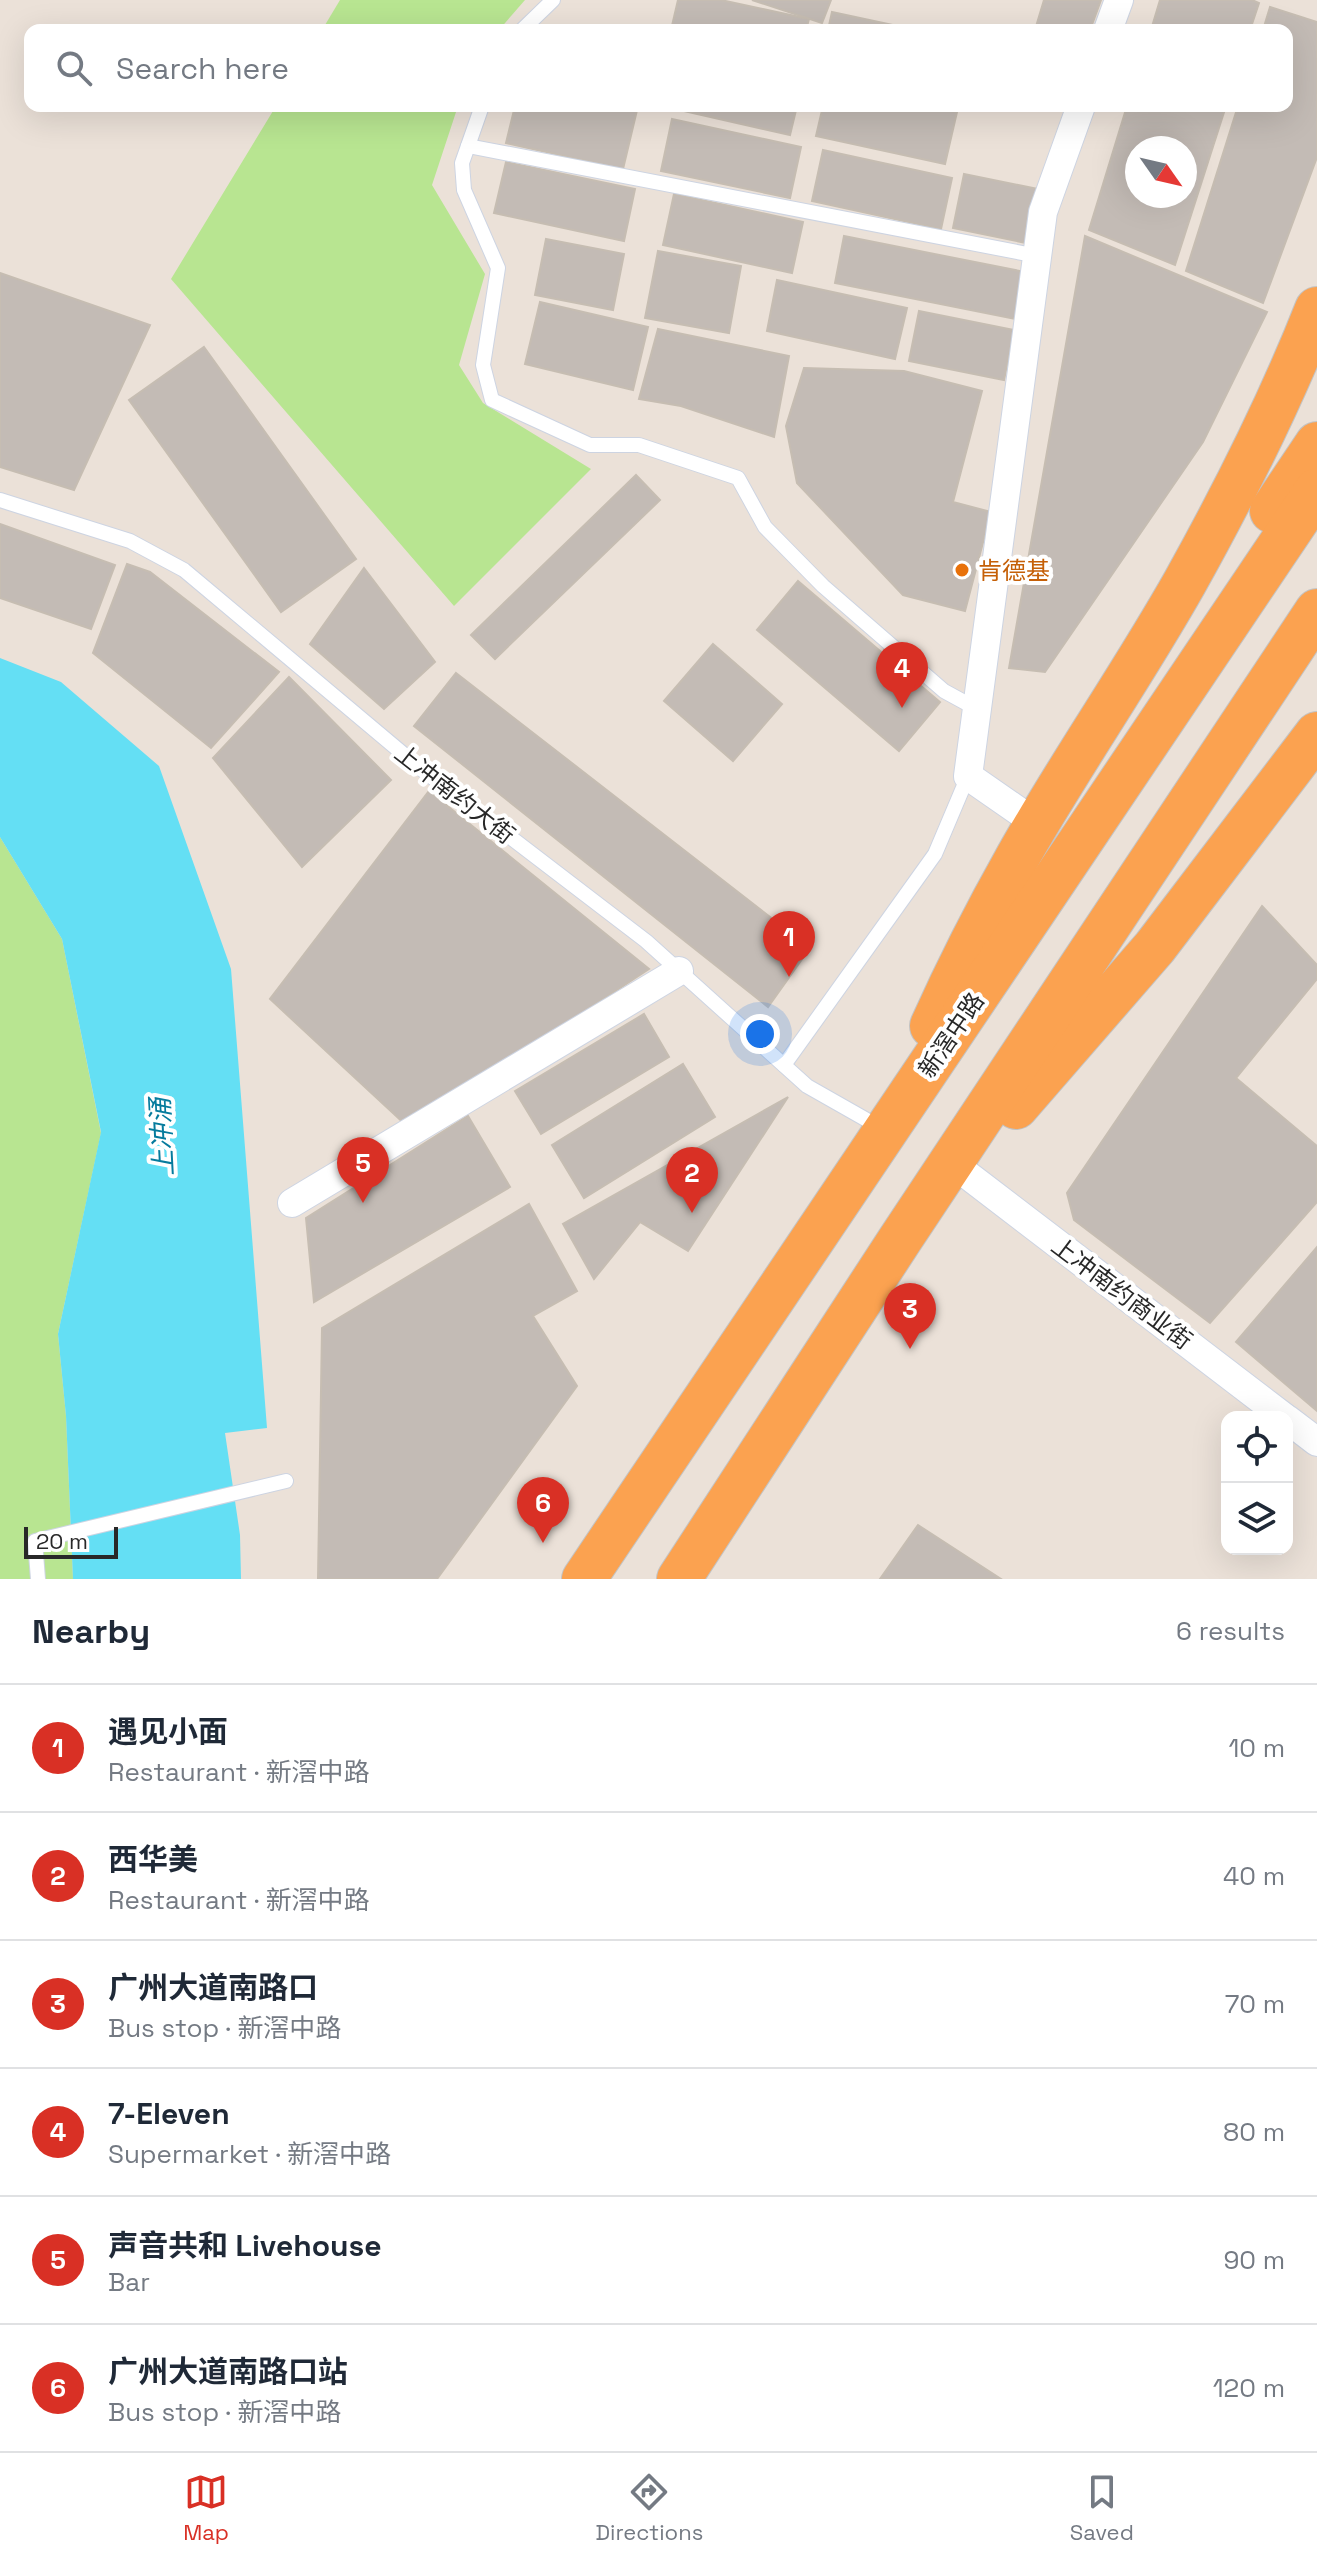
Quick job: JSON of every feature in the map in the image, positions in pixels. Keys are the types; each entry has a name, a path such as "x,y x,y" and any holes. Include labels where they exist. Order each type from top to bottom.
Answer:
{"highway":[{"path":"1184,584 1294,367 1317,309"},
{"path":"886,1131 973,940 1037,824 1184,584 1317,357"},
{"path":"886,1131 970,974 1032,872 1317,444"},
{"name":"新滘中路","path":"584,1579 1317,490"},
{"path":"679,1579 1317,611"},
{"path":"899,1241 1155,947 1317,734"}],"street":[{"path":"1110,24 1119,0"},
{"path":"1037,824 968,776 1043,212 1079,112"},
{"path":"292,1203 679,971"},
{"name":"上冲南约商业街","path":"961,1170 1276,1411"},
{"name":"上冲南约商业街","path":"1293,1424 1317,1442"}],"lane":[{"path":"528,24 553,0"},
{"path":"480,112 462,163 464,190 498,268 483,365 492,400 590,445 639,445 738,478 765,527 823,586 944,691 977,709"},
{"path":"468,146 1038,256"},
{"name":"上冲南约大街","path":"0,500 130,541 184,570 420,768 646,941 807,1086 886,1131"},
{"path":"784,1065 935,854 968,776"},
{"path":"38,1579 35,1541 280,1482"}],"green space":[{"path":"340,0 525,0 504,24 326,24"},
{"path":"272,112 456,112 432,185 485,274 459,365 483,403 591,469 454,606 171,279"},
{"path":"0,837 62,939 101,1133 58,1334 66,1416 73,1579 0,1579"}],"water":[{"name":"上冲涌","path":"0,658 61,682 159,766 231,969 267,1428 225,1433 240,1535 241,1579 73,1579 66,1416 58,1334 101,1132 62,939 0,837"}],"building":[{"path":"678,0 721,0 809,19 808,24 672,24"},
{"path":"752,0 831,0 822,23"},
{"path":"1044,0 1101,0 1092,24 1037,24"},
{"path":"1160,0 1252,0 1259,3 1252,24 1153,24"},
{"path":"1270,7 1317,22 1317,157 1263,303 1186,271 1236,112 1293,112 1293,24 1265,24"},
{"path":"832,12 888,24 829,24"},
{"path":"514,112 637,112 623,169 506,143"},
{"path":"688,112 796,112 790,135"},
{"path":"822,112 957,112 945,164 816,136"},
{"path":"1125,112 1224,112 1197,196 1197,136 1125,136 1125,208 1193,208 1175,265 1089,230"},
{"path":"672,119 801,147 790,198 661,171"},
{"path":"823,150 952,178 941,229 812,201"},
{"path":"506,162 635,189 624,241 494,213"},
{"path":"964,174 1043,190 1031,244 953,228"},
{"path":"674,194 803,222 792,273 663,245"},
{"path":"844,236 1030,273 1021,320 835,283"},
{"path":"1085,236 1267,312 1203,442 1045,672 1009,668"},
{"path":"546,239 624,254 613,310 535,295"},
{"path":"658,251 741,266 729,333 645,318"},
{"path":"0,273 150,325 74,490 0,467"},
{"path":"777,280 907,308 895,359 767,331"},
{"path":"540,302 648,327 633,390 525,364"},
{"path":"919,311 1014,330 1004,380 909,361"},
{"path":"658,329 789,356 774,437 681,406 639,399"},
{"path":"204,347 356,559 281,612 129,400"},
{"path":"804,368 904,371 982,391 953,502 991,512 965,611 903,595 797,483 786,426"},
{"path":"636,475 660,500 495,659 471,635"},
{"path":"0,524 115,565 91,629 0,598"},
{"path":"127,564 150,572 279,672 211,748 93,653"},
{"path":"364,568 435,662 384,709 310,644"},
{"path":"798,581 940,702 899,751 757,630"},
{"path":"713,644 782,704 733,761 664,701"},
{"path":"456,673 810,948 768,1007 414,726"},
{"path":"289,677 391,780 302,867 213,758"},
{"path":"429,791 649,969 408,1127 270,999"},
{"path":"1262,906 1317,965 1317,979 1236,1078 1317,1146 1317,1202 1210,1323 1074,1220 1067,1193"},
{"path":"644,1014 669,1057 541,1134 515,1091"},
{"path":"683,1064 715,1117 584,1198 552,1145"},
{"path":"788,1097 688,1251 640,1222 594,1279 563,1224"},
{"path":"468,1116 510,1187 314,1302 306,1218"},
{"path":"529,1204 577,1291 533,1316 577,1386 437,1579 318,1579 322,1328"},
{"path":"1317,1247 1317,1411 1236,1342"},
{"path":"918,1525 1001,1579 880,1579"}],"place":[{"name":"肯德基","path":"962,570"},
{"name":"7-Eleven","path":"902,708"},
{"name":"遇见小面","path":"789,977"},
{"name":"声音共和 Livehouse","path":"363,1203"},
{"name":"西华美","path":"692,1213"},
{"name":"广州大道南路口","path":"910,1349"},
{"name":"广州大道南路口站","path":"543,1543"}]}
